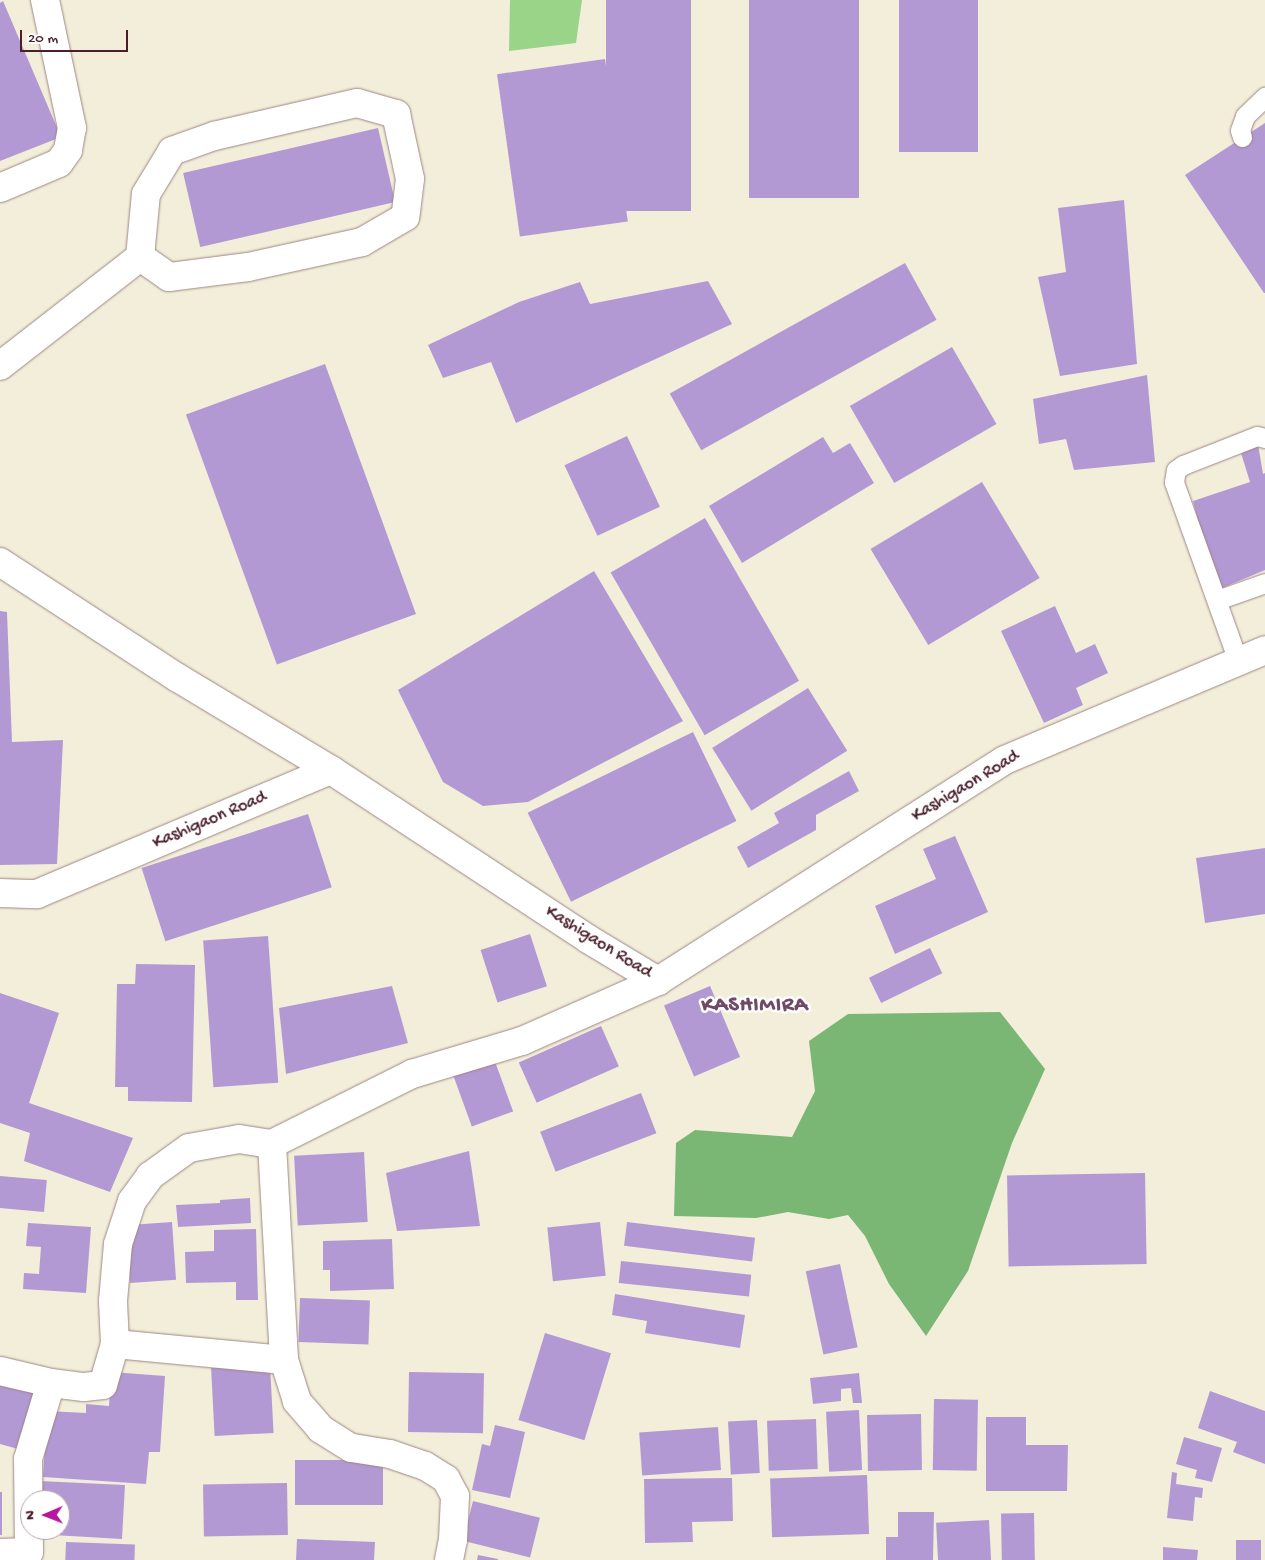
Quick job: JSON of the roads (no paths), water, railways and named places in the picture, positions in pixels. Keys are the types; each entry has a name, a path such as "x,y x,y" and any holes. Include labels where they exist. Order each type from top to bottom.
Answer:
{"street":[{"path":"0,188 59,163 68,150 72,128 45,0"},
{"path":"0,366 140,257 146,194 172,151 214,136 357,103 396,114 410,179 405,217 362,242 248,267 169,277 140,257"},
{"path":"0,562 178,678 331,770"},
{"name":"Kashigaon Road","path":"0,893 38,894 331,770 588,939 658,981 1005,760 1265,650"},
{"path":"0,1371 51,1383 84,1387 103,1385 115,1344 113,1301 118,1244 132,1202 150,1176 189,1148 239,1140 272,1144 412,1074 522,1041 658,981"},
{"path":"272,1144 284,1360 297,1401 321,1429 351,1448 390,1454 425,1466 446,1479 455,1496 453,1540 449,1560"},
{"path":"115,1344 284,1360"},
{"path":"0,1553 29,1552 28,1459 51,1383"}],"lane":[{"path":"1242,137 1241,122 1265,97"},
{"path":"1238,661 1174,482 1176,470 1183,465 1257,436 1265,438"},
{"path":"1217,600 1265,583"}],"district":[{"name":"KASHIMIRA","path":"755,1007"}]}
